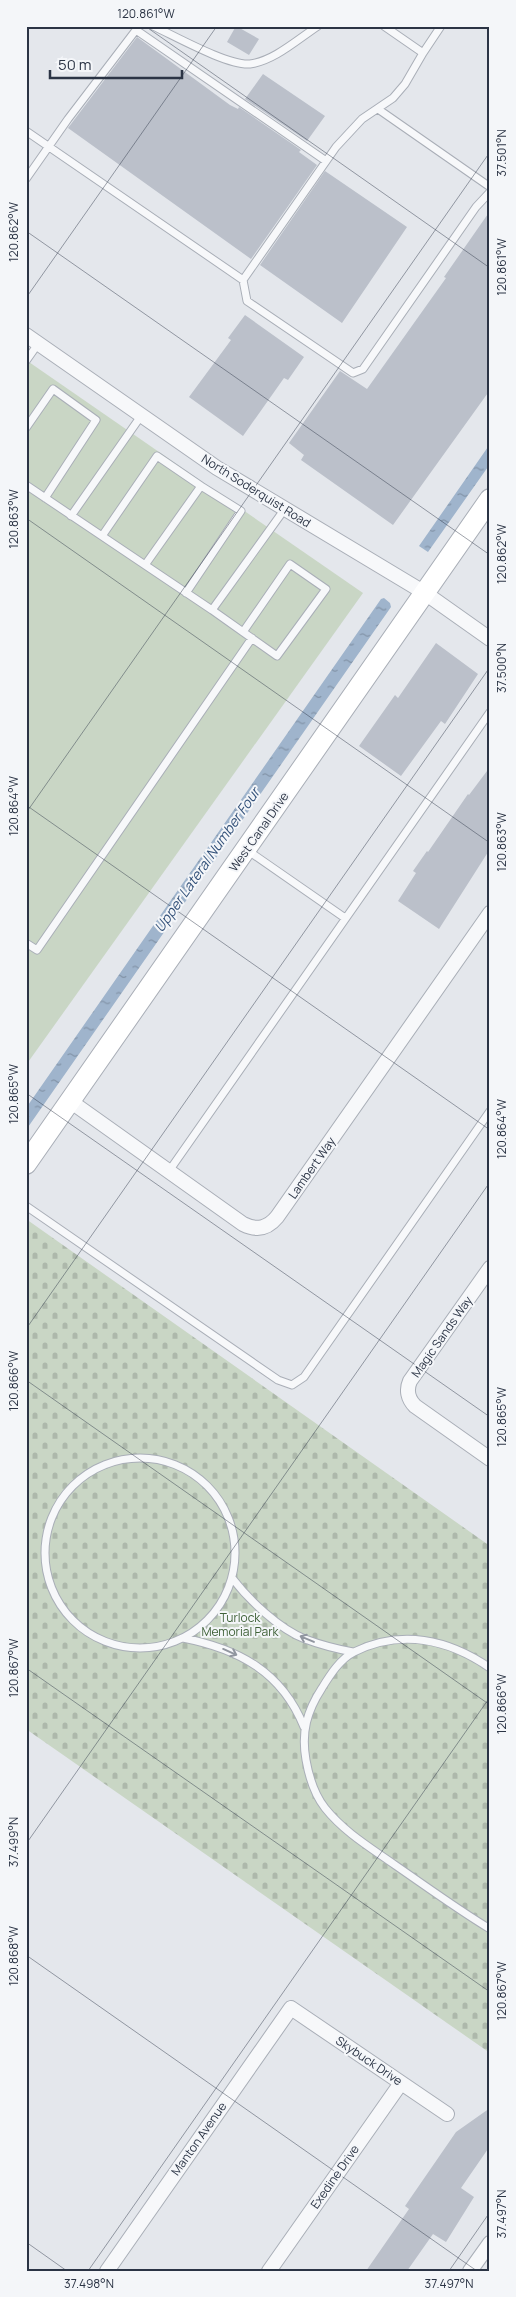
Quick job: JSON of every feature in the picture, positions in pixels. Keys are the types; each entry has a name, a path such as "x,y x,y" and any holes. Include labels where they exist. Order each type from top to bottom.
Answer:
{"street":[{"name":"North Soderquist Road","path":"26,336 216,468 425,593 490,639"},
{"name":"West Canal Drive","path":"26,1164 490,499"},
{"name":"Lambert Way","path":"70,1101 248,1226 261,1228 270,1224 278,1217 490,913"},
{"name":"Magic Sands Way","path":"490,1268 410,1381 408,1390 409,1399 415,1406 490,1459"},
{"name":"Skybuck Drive","path":"292,2008 447,2114"},
{"name":"Manton Avenue","path":"107,2271 292,2008"},
{"name":"Exedine Drive","path":"269,2271 401,2083"},
{"path":"470,2271 490,2243"}],"lane":[{"path":"153,26 229,60 249,64 264,60 318,26"},
{"path":"384,26 423,53"},
{"path":"242,280 348,132 393,98 406,84 441,26"},
{"path":"26,179 137,28 326,161"},
{"path":"378,109 490,188"},
{"path":"26,131 242,280 247,301 338,364 353,372 363,369 476,207 490,192"},
{"path":"26,361 38,344"},
{"path":"26,428 53,389 96,420 45,498"},
{"path":"72,516 141,416"},
{"path":"102,536 157,456 241,511 186,593"},
{"path":"26,485 278,656 326,589 290,564 243,632"},
{"path":"146,565 202,486"},
{"path":"212,610 284,510"},
{"path":"26,943 37,950 252,638"},
{"path":"169,1171 490,712"},
{"path":"246,849 345,918"},
{"path":"26,1206 278,1380 292,1385 304,1377 490,1111"},
{"path":"131,1458 159,1460 185,1469 208,1486 224,1508 234,1537 235,1556 232,1578 224,1597 214,1613 200,1627 183,1638 157,1647 129,1648 102,1641 78,1627 60,1606 48,1580 44,1552 49,1525 61,1500 80,1479 104,1465 131,1458"},
{"path":"232,1578 261,1609 303,1638 354,1652"},
{"path":"183,1638 206,1642 229,1650 258,1666 295,1706 304,1727"},
{"path":"490,1668 476,1658 446,1644 414,1638 386,1642 354,1652 338,1665 324,1684 311,1705 304,1727 305,1753 310,1782 325,1808 352,1835 462,1912 490,1929"}],"green space":[{"path":"26,360 363,593 26,1065"},
{"name":"Turlock Memorial Park","path":"26,1219 490,1546 490,2053 26,1729"}],"water":[{"path":"490,444 490,464 428,552 419,546"},
{"name":"Upper Lateral Number Four","path":"384,598 390,603 391,607 26,1130 26,1108 381,599"}],"building":[{"path":"236,26 259,39 249,55 227,42"},
{"path":"137,37 230,105 238,109 239,107 301,150 299,152 317,165 251,259 68,128"},
{"path":"263,74 325,116 307,141 245,99"},
{"path":"325,171 407,227 342,323 260,265"},
{"path":"490,211 490,390 393,525 301,460 304,455 289,443 340,371 367,389 446,278 444,277"},
{"path":"245,315 304,357 288,380 284,378 243,436 189,397 231,340 228,338"},
{"path":"436,643 478,674 445,724 441,721 401,776 359,746 395,695 398,698"},
{"path":"490,767 490,849 439,929 398,901 416,873 413,871 468,794"},
{"path":"490,2108 490,2146 461,2188 474,2197 446,2242 433,2234 407,2271 366,2271 409,2209 405,2206 456,2132"}]}
